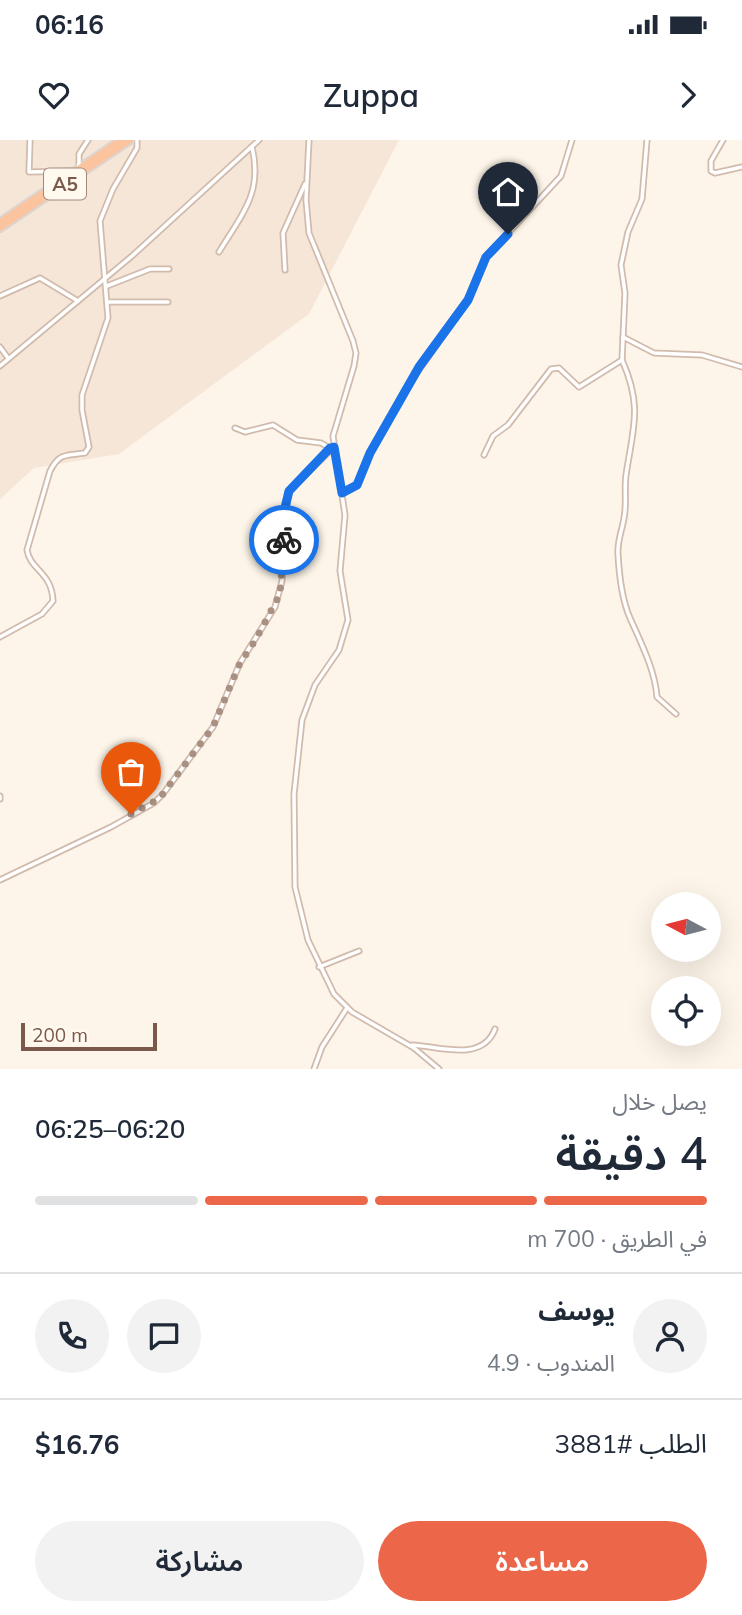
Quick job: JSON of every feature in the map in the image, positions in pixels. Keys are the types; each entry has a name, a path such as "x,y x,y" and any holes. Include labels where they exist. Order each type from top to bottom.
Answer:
{"highway":[{"name":"A5","path":"99,158 121,140"},
{"name":"A5","path":"0,222 130,140"},
{"name":"A5","path":"0,228 82,169"}],"street":[{"path":"30,140 29,172 82,169 79,154 88,140"},
{"path":"0,637 42,614 53,601 50,583 29,558 27,550 33,523 56,460 64,454 85,453 89,447 82,395 106,330 107,286 100,221 113,189 137,148 137,140"},
{"path":"0,366 106,277 259,140"},
{"path":"309,140 309,233 356,353 334,429 332,447 342,493 345,524 340,580 347,626 339,650 315,685 304,711 294,794 295,887 308,940 334,994 347,1008 410,1045 439,1069"},
{"path":"342,493 357,485 405,390 468,300 491,250 524,219 564,171 572,140"},
{"path":"647,140 642,199 628,232 621,265 625,293 622,360 637,414 627,473 624,517 618,537 619,566 628,611 642,642 648,667 656,679 657,697 676,714"},
{"path":"723,140 711,161 711,171 715,173 742,167"},
{"path":"219,252 255,188 256,166 251,147"},
{"path":"285,270 283,233 307,183"},
{"path":"107,286 150,269 169,269"},
{"path":"0,296 40,278 78,300"},
{"path":"107,302 168,302"},
{"path":"623,337 654,353 702,355 742,368"},
{"path":"0,347 8,358"},
{"path":"485,455 494,436 509,425 551,369 559,368 579,387 622,360"},
{"path":"235,428 245,432 273,425 298,440 332,447"},
{"path":"0,880 111,827 154,803 163,794 213,727 240,663 275,607 282,582 286,498 293,485 332,447"},
{"path":"319,967 359,951"},
{"path":"314,1069 322,1047 347,1008"},
{"path":"410,1045 466,1051 491,1037 495,1029"}],"shaded area":[{"path":"0,140 399,140 309,314 119,454 34,468 0,499"}],"way so far":[{"path":"131,814 159,799 213,727 240,663 275,607 280,594 284,540"}],"route":[{"path":"284,540 284,512 289,491 330,448 334,447 342,493 357,485 370,453 405,390 468,300 486,257 508,234"}]}
